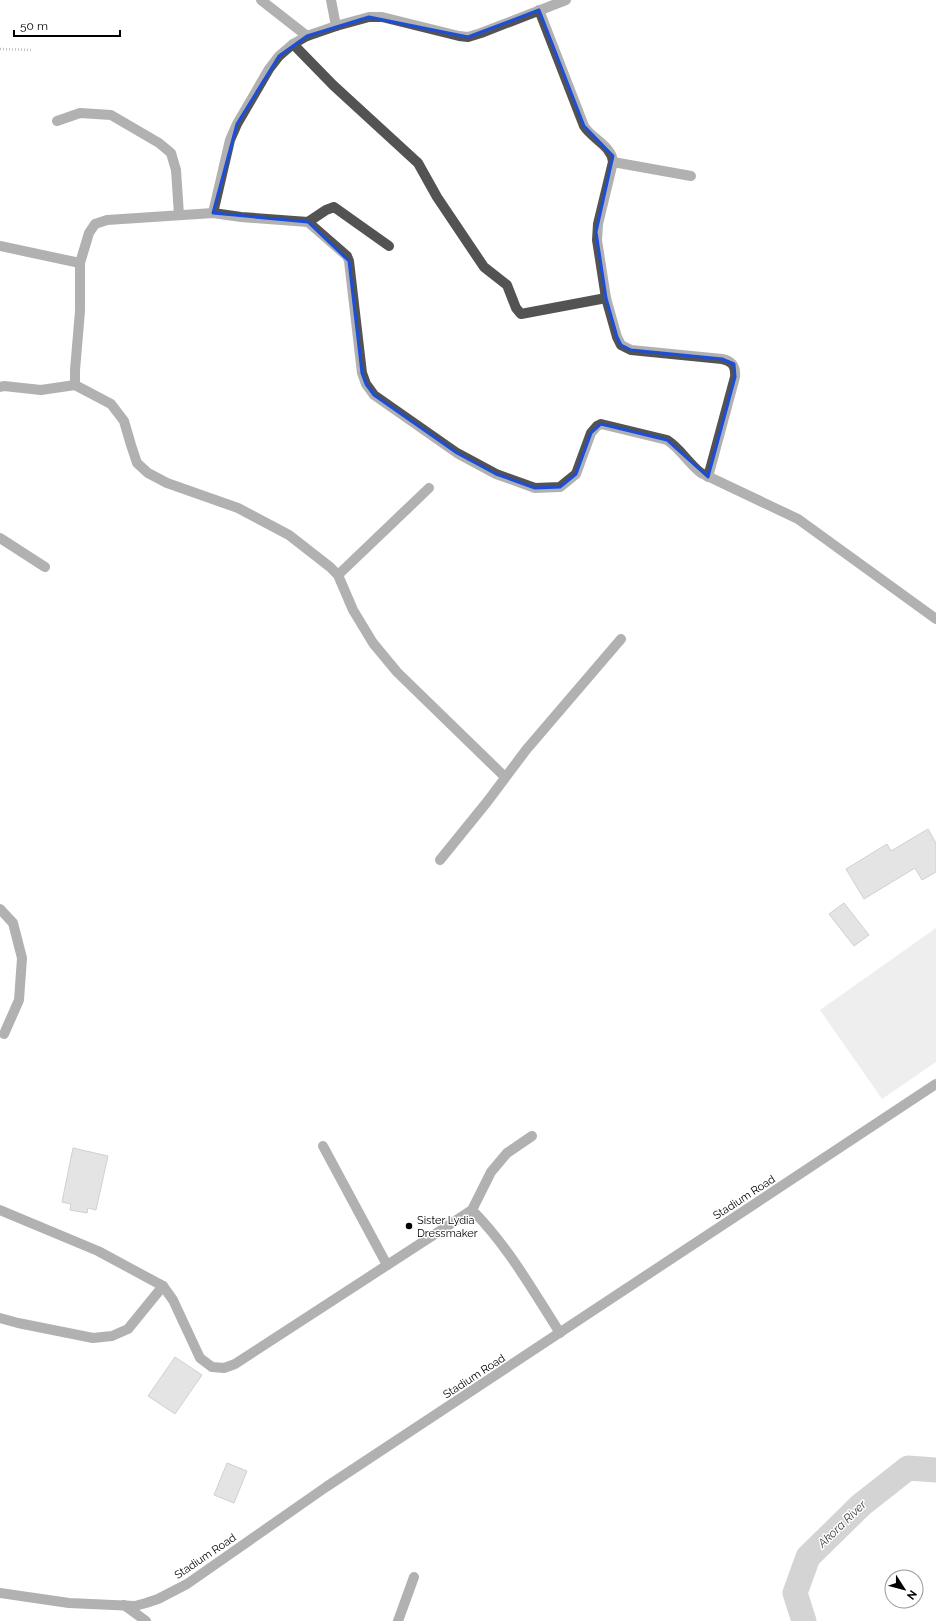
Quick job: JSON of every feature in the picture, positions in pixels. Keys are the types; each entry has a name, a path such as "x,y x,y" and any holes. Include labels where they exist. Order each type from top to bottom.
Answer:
{"street":[{"path":"261,0 307,36"},
{"path":"332,0 336,26"},
{"path":"213,213 230,140 237,124 269,69 279,56 293,44 307,36 369,17 382,17 468,37 566,0"},
{"path":"540,10 584,126 588,133 610,152 612,156 613,162 596,232 606,298 617,337 621,345 631,350 722,359 728,360 734,364 736,370 735,377 708,477"},
{"path":"293,44 337,89 418,163 438,197 484,267 507,285 518,312 525,315 606,298"},
{"path":"57,121 80,113 111,115 160,143 171,153 176,170 179,215"},
{"path":"613,162 691,176"},
{"path":"308,222 326,210 334,207 389,246"},
{"path":"75,385 80,311 80,263 89,233 96,224 107,220 213,213 240,217 308,222 347,256 349,261 362,373 366,384 374,395 457,453 496,474 535,488 560,487 576,474 591,433 601,424 667,440 677,446 695,468 708,477 798,519 936,619"},
{"path":"0,246 80,263"},
{"path":"0,387 4,386 41,390 75,385 111,404 124,421 137,463 148,473 168,483 238,508 289,535 338,575 353,610 373,642 397,672 505,777"},
{"path":"338,575 429,488"},
{"path":"0,538 45,567"},
{"path":"440,860 487,802 505,777 621,639"},
{"path":"0,909 13,923 22,958 19,1000 4,1034"},
{"name":"Stadium Road","path":"0,1594 69,1603 135,1606 146,1604 158,1599 187,1584 326,1487 560,1334 936,1084"},
{"path":"0,1210 98,1251 163,1286 173,1300 200,1358 212,1366 224,1368 235,1364 472,1210 491,1172 507,1153 532,1136"},
{"path":"323,1146 387,1265"},
{"path":"472,1210 489,1226 513,1259 560,1334"},
{"path":"0,1318 93,1338 112,1336 128,1329 163,1286"},
{"path":"398,1621 414,1577"},
{"path":"124,1605 146,1621"}],"path":[{"path":"0,49 32,50"}],"highlighted area":[{"path":"539,10 584,126 613,156 596,232 606,298 617,337 621,345 631,350 722,359 734,364 735,377 708,477 667,440 601,424 591,433 576,474 560,487 535,488 496,474 457,453 374,395 366,384 362,373 349,261 308,222 213,213 237,124 279,56 307,36 369,17 468,37"}],"shaded area":[{"path":"936,928 936,1062 882,1099 820,1010"}],"building":[{"path":"928,829 936,843 936,872 922,880 915,868 864,899 846,869 887,844 891,851"},
{"path":"844,903 869,935 854,946 829,914"},
{"path":"73,1148 108,1156 96,1210 88,1208 87,1213 70,1210 71,1204 62,1202"},
{"path":"175,1357 202,1375 175,1414 148,1396"},
{"path":"227,1463 247,1471 234,1503 214,1495"}],"waterway":[{"name":"Akora River","path":"804,1621 795,1593 808,1557 861,1505 908,1468 936,1470"}],"place":[{"name":"Sister Lydia Dressmaker","path":"409,1226"}]}
